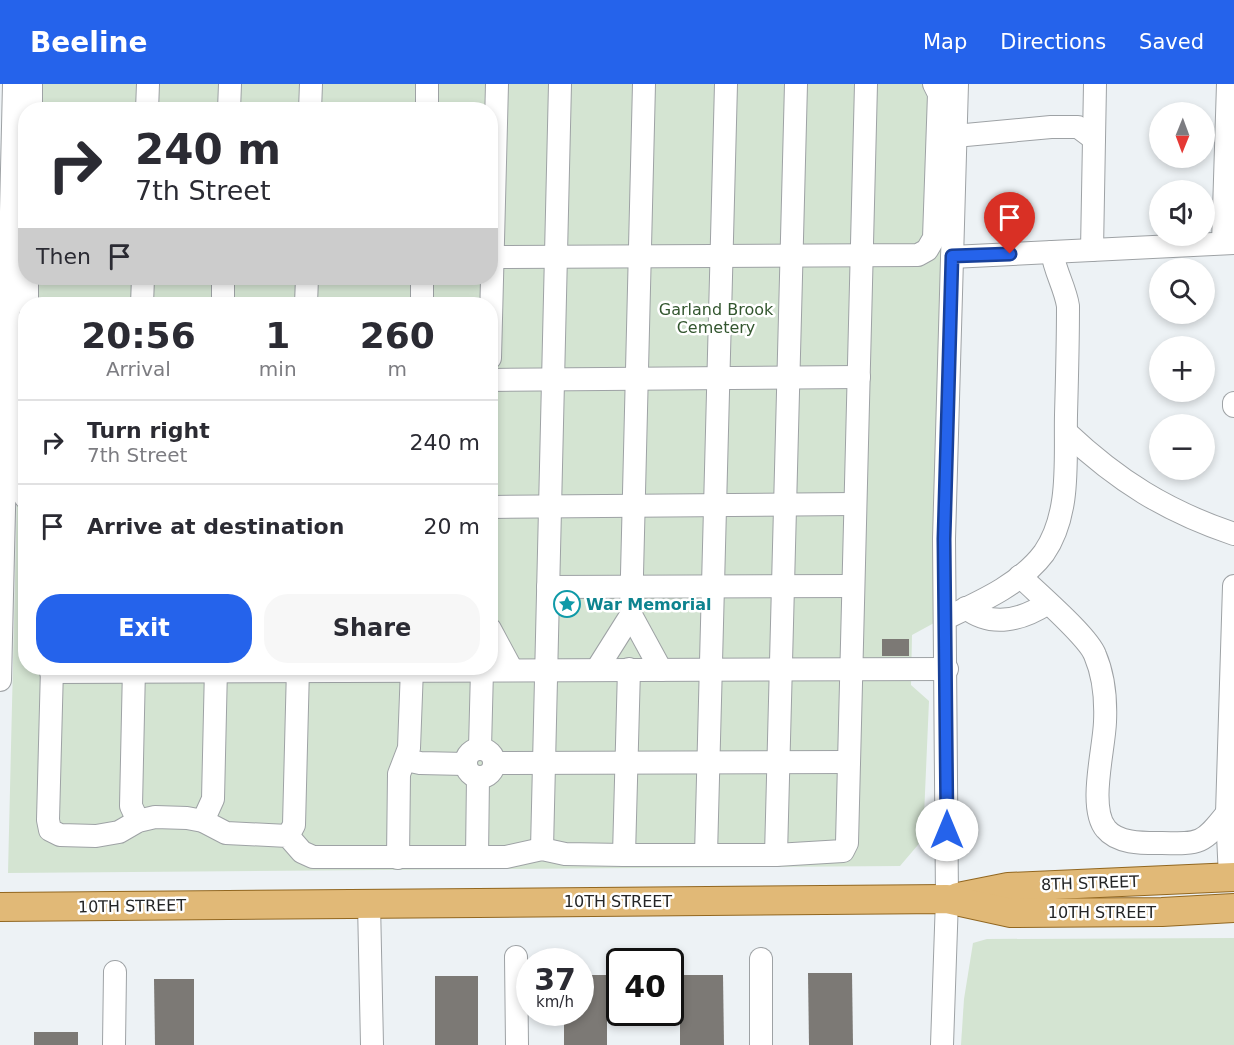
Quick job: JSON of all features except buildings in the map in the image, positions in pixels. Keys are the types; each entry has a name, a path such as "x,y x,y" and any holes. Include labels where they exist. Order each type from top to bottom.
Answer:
{"main road":[{"name":"8TH STREET","path":"947,899 1008,887 1232,877"},
{"name":"10TH STREET","path":"0,907 947,899 1011,913 1162,912 1234,908"}],"street":[{"path":"0,668 6,164 14,84"},
{"path":"31,84 31,102"},
{"path":"147,102 148,84"},
{"path":"229,102 230,84"},
{"path":"310,102 311,84"},
{"path":"427,84 427,102"},
{"path":"496,102 497,84"},
{"path":"542,849 560,84"},
{"path":"644,84 631,615 661,670"},
{"path":"706,855 726,84"},
{"path":"776,855 796,84"},
{"path":"52,675 50,830 60,835 96,836 119,832 138,821 155,817 203,821 226,833 288,836 302,852 313,857 506,856 542,849 565,854 624,855 776,855 843,851 847,843 866,84"},
{"path":"498,257 918,255 927,250 934,238 939,94 934,84"},
{"path":"942,1045 947,899 947,669 956,613 944,539 957,84"},
{"path":"1092,250 1095,84"},
{"path":"952,256 1229,243 1228,84"},
{"path":"955,136 1051,127 1078,127 1094,139"},
{"path":"956,613 1020,576 1045,552 1055,529 1063,500 1068,306 1066,292 1055,270 1053,252"},
{"path":"498,380 859,377"},
{"path":"1066,432 1124,482 1156,502 1234,534"},
{"path":"498,507 855,504"},
{"path":"1020,576 1088,642 1095,652 1102,675 1105,721 1097,809 1107,831 1119,839 1142,843 1201,842 1212,833 1227,813"},
{"path":"548,586 853,586"},
{"path":"1232,877 1227,813 1231,778 1234,586"},
{"path":"956,613 1004,620 1030,615 1048,603"},
{"path":"597,669 631,615"},
{"path":"498,644 512,670"},
{"path":"624,855 629,669"},
{"path":"498,670 947,669"},
{"path":"133,675 131,806 138,821"},
{"path":"203,821 213,799 216,675"},
{"path":"288,836 294,825 298,675"},
{"path":"398,858 399,774 409,748 412,675"},
{"path":"477,857 482,675"},
{"path":"406,760 420,763 849,762"},
{"path":"369,903 372,1045"},
{"path":"761,959 761,1045"},
{"path":"114,1045 115,972"},
{"path":"517,1026 517,1045"}],"green space":[{"name":"Garland Brook Cemetery","path":"27,84 948,84 934,623 912,635 911,685 929,701 923,839 900,866 8,873 18,454 18,675 498,675 498,297 22,297 22,285 498,285 498,102 27,102"},
{"path":"1234,938 1234,1045 961,1045 964,999 973,943 987,939"}],"place":[{"name":"War Memorial","path":"567,604"}],"route":[{"path":"947,830 944,539 952,256 1010,254"}]}
